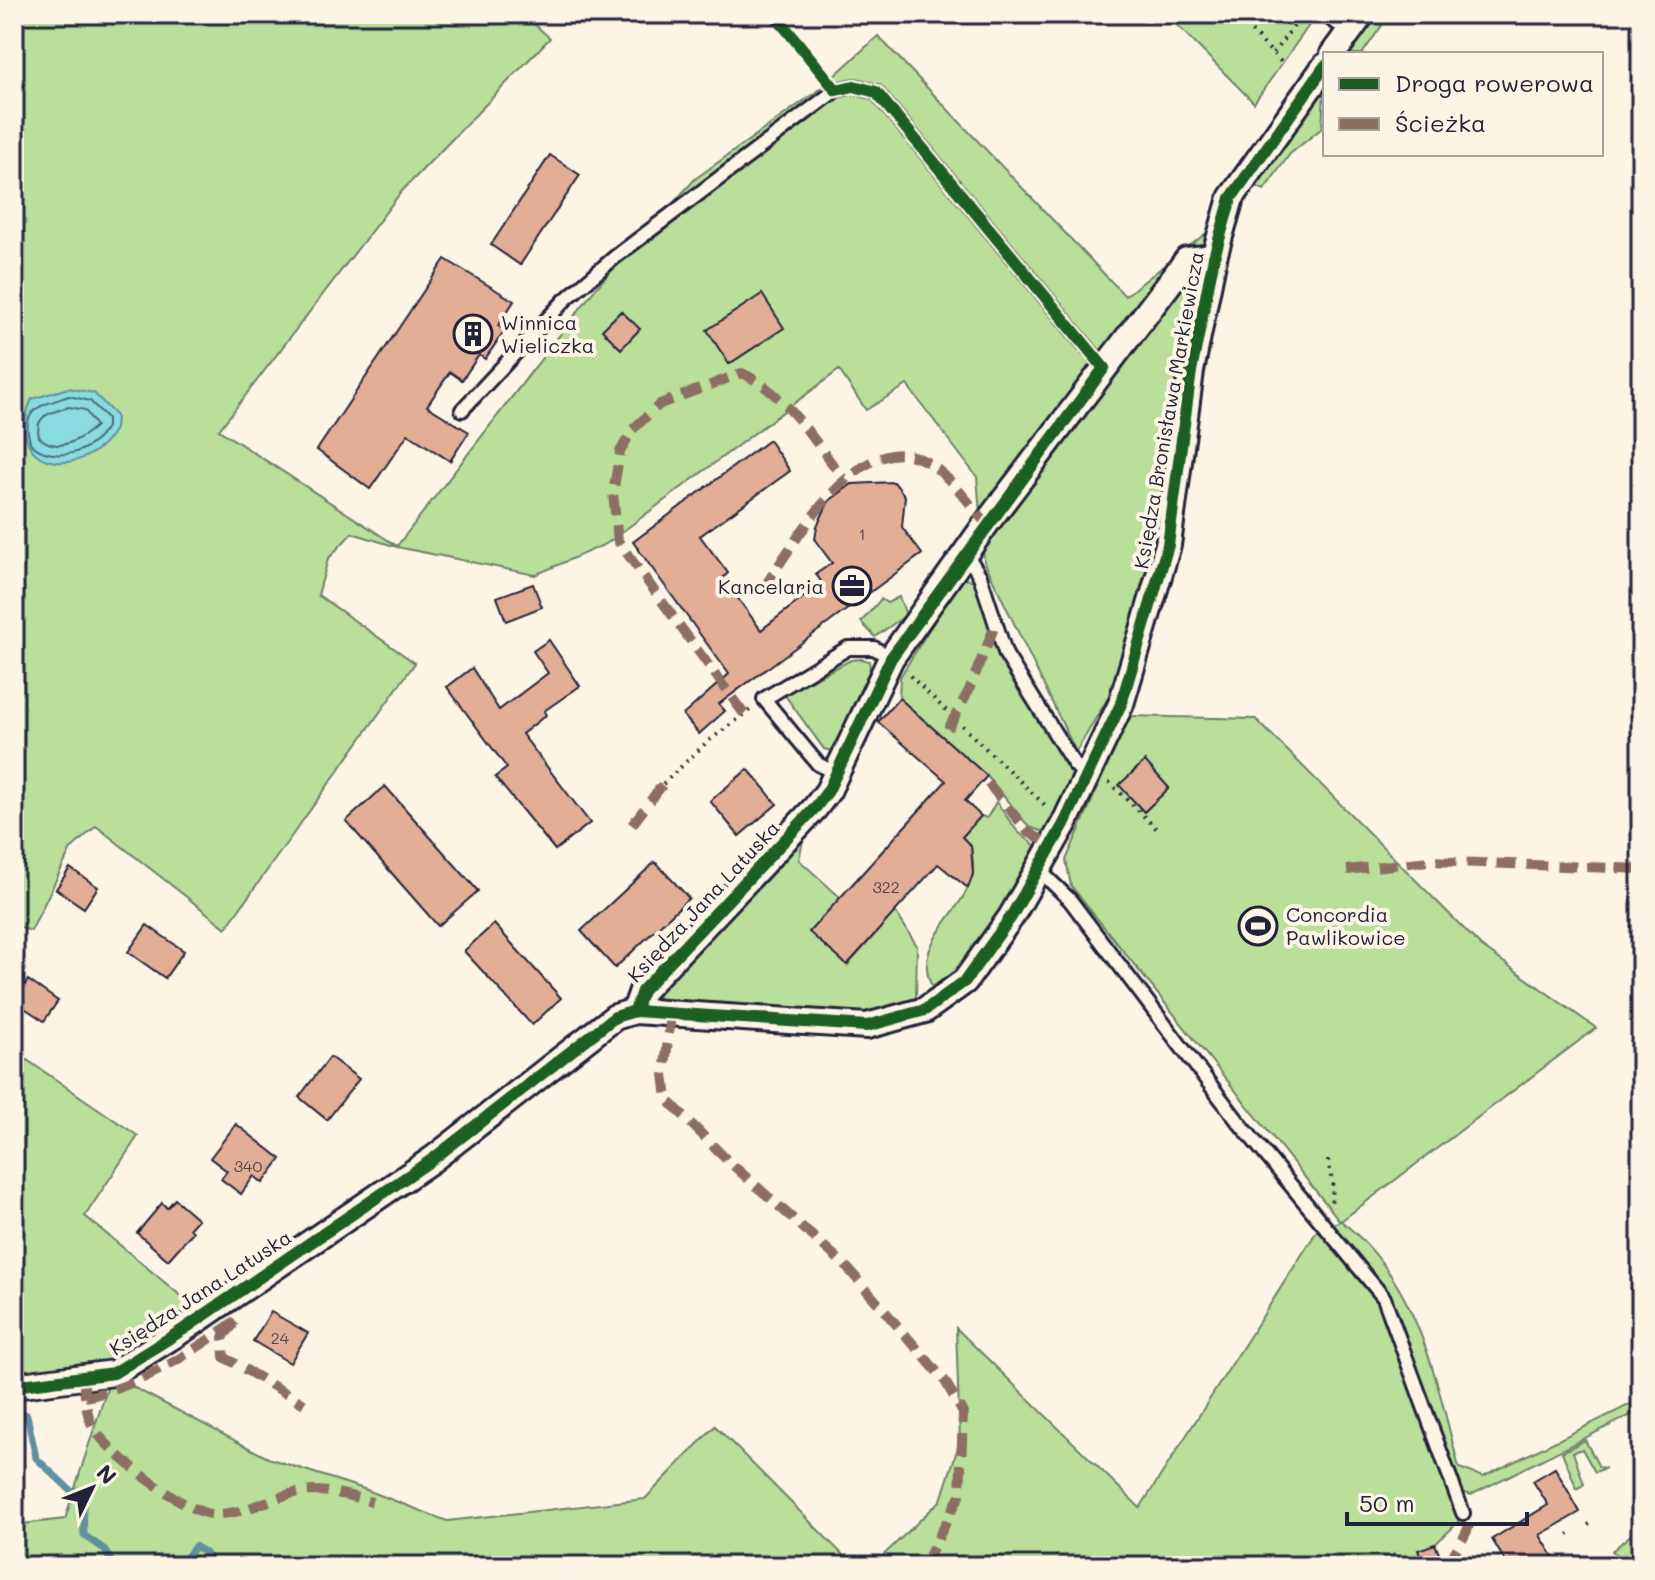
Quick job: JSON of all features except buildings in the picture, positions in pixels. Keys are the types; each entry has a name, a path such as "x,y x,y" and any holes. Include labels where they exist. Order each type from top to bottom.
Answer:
{"street":[{"path":"1334,52 1356,23"},
{"name":"Księdza Bronisława Markiewicza","path":"635,1011 867,1026 925,1010 965,981 1011,917 1064,824 1121,704 1168,545 1191,371 1214,257 1231,198 1323,69"},
{"name":"Księdza Jana Latuska","path":"14,1386 114,1373 196,1321 433,1159 615,1017 635,1011 642,991 815,808 891,658 965,552 1104,368 1187,260 1214,257"}],"lane":[{"path":"1323,14 1356,23"},
{"path":"462,410 565,300 615,257 836,90 854,86 876,92 1104,368"},
{"path":"965,552 980,576 1006,655 1074,764 1086,776"},
{"path":"835,773 818,764 764,699 848,648 874,648 891,658"},
{"path":"1037,868 1070,900 1237,1120 1371,1279 1395,1320 1439,1456 1463,1513"}],"path":[{"path":"1235,14 1283,64"},
{"path":"1273,53 1294,26"},
{"path":"891,658 1064,824"},
{"path":"663,784 706,743 764,699"},
{"path":"1086,776 1101,774 1160,832"},
{"path":"1328,1160 1333,1188 1329,1214 1335,1238"},
{"path":"1588,1525 1594,1522"}],"green space":[{"path":"14,14 523,14 550,38 402,191 219,430 397,546 596,288 695,179 820,89 878,36 1125,296 1231,214 1156,552 1122,674 1076,752 984,561 977,477 907,385 866,410 839,370 606,544 535,575 397,547 352,533 328,559 318,595 415,663 226,928 96,826 71,849 31,931 14,925"},
{"path":"1166,14 1317,14 1254,103"},
{"path":"1370,14 1390,14 1363,52 1343,52"},
{"path":"1323,81 1322,128 1290,154 1264,190 1252,184"},
{"path":"965,579 975,581 980,589 1002,660 1075,773 1047,829 1041,831 1029,827 987,776 899,698 900,677 957,584"},
{"path":"899,597 906,615 875,637 861,622 881,599 887,603"},
{"path":"851,660 869,661 870,670 833,751 824,749 784,694"},
{"path":"1129,716 1256,719 1481,946 1596,1028 1341,1221 1367,1245 1389,1272 1406,1302 1432,1366 1459,1468 1483,1477 1641,1399 1641,1410 1471,1495 1460,1491 1452,1473 1443,1478 1459,1520 1434,1546 1429,1558 1430,1566 1401,1566 1394,1554 1383,1566 872,1566 941,1500 960,1441 956,1328 1140,1508 1317,1231 1340,1221 1071,886 1066,860","holes":["1144,762 1169,788 1144,812 1120,785"]},
{"path":"996,802 1018,832 1036,846 981,947 952,980 935,992 928,976 927,961 931,947 966,893 973,874 971,846 962,837 981,816 987,818"},
{"path":"803,840 799,860 841,898 810,932 848,965 895,911 917,946 916,1002 863,1015 830,1016 666,1003 658,998 658,992"},
{"path":"14,1051 138,1136 85,1216 199,1311 112,1376 268,1458 364,1489 447,1521 645,1499 715,1426 854,1566 14,1566 14,1525 65,1519 111,1376 14,1380"},
{"path":"1585,1440 1599,1467 1606,1468 1595,1472 1582,1449 1573,1452 1584,1484 1577,1489 1562,1452"},
{"path":"1641,1526 1641,1566 1632,1566 1612,1551"}],"water":[{"path":"68,388 94,393 116,416 115,429 102,446 85,457 67,462 50,461 36,454 27,441 25,423 32,399"}],"waterway":[{"path":"14,1408 27,1415 36,1458 83,1502 84,1535 104,1549 114,1566"},
{"path":"180,1566 195,1546 205,1553 213,1566"},
{"path":"149,1566 161,1566"}],"marked path":[{"path":"744,714 618,541 613,493 620,452 632,430 660,404 742,373 786,405 843,478"},
{"path":"762,590 831,495 853,474 877,459 902,454 927,462 951,482 986,524"},
{"path":"948,729 969,690 996,623"},
{"path":"988,783 1028,832 1051,845"},
{"path":"632,825 663,784"},
{"path":"1347,870 1428,861 1641,869"},
{"path":"671,1014 664,1074 667,1099 727,1160 845,1265 945,1381 963,1413 960,1495 924,1566"},
{"path":"85,1397 146,1376 184,1356 238,1319 223,1337 224,1357 304,1404"},
{"path":"83,1377 88,1413 99,1436 146,1478 200,1511 230,1513 306,1491 339,1494 372,1502"},
{"path":"1449,1566 1469,1525"}],"cycle path":[{"path":"635,1011 642,991 828,791 891,658 1104,368 876,92 854,86 836,90 774,14"},
{"path":"14,1386 114,1373 184,1329 433,1159 615,1017 635,1011 867,1026 925,1010 965,981 1011,917 1064,824 1121,704 1168,545 1191,371 1214,257 1231,198 1323,69"}],"place":[{"name":"Winnica Wieliczka","path":"473,334"},
{"name":"Kancelaria","path":"852,586"},
{"name":"Concordia Pawlikowice","path":"1258,926"}]}
